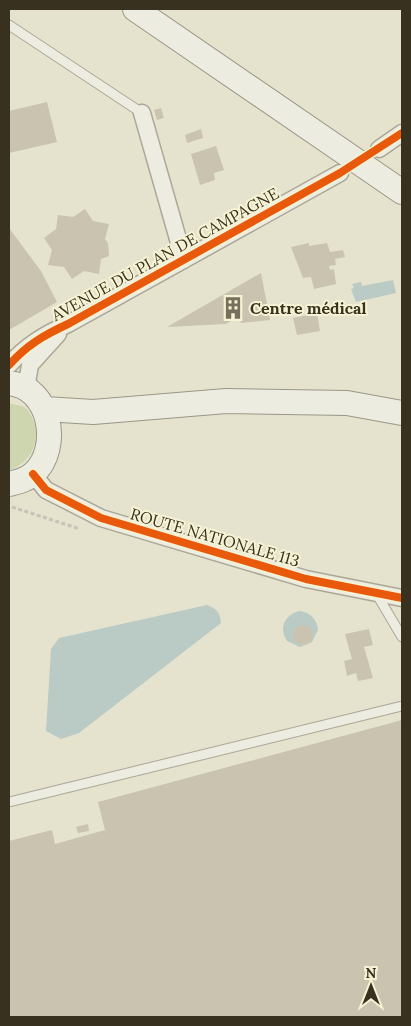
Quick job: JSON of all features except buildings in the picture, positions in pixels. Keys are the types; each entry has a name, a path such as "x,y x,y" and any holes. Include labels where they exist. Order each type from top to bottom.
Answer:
{"main road":[{"path":"135,9 402,192"},
{"path":"10,496 22,481 33,474 40,465 48,442 47,420 38,399 18,386"},
{"path":"47,420 92,412 226,401 347,403 402,397"},
{"path":"347,403 402,413"}],"street":[{"path":"142,113 184,260"},
{"path":"379,148 402,133"},
{"name":"AVENUE DU PLAN DE CAMPAGNE","path":"9,365 24,348 40,337 68,324 340,173"},
{"name":"AVENUE DU PLAN DE CAMPAGNE","path":"18,386 30,365 68,324"},
{"name":"ROUTE NATIONALE 113","path":"33,474 46,490 101,518 306,579 402,598"}],"lane":[{"path":"9,25 142,113"},
{"path":"376,592 402,637"},
{"path":"9,802 402,706"}],"path":[{"path":"10,496 84,530"}],"green space":[{"path":"9,403 24,407 29,411 36,435 35,443 28,457 9,470"}],"shaded area":[{"path":"393,280 396,293 356,302 351,289 354,288 352,284 361,282 362,286"},
{"path":"207,605 217,611 221,623 79,733 61,739 46,731 51,649 59,638"},
{"path":"299,611 310,615 314,619 318,630 312,642 300,647 287,641 283,631 284,623 294,613","holes":["305,626 312,632 312,638 308,643 302,645 295,641 293,634 298,627"]}],"cycle path":[{"path":"9,365 29,346 44,337 340,173 402,133"},
{"path":"33,474 46,490 101,518 306,579 402,598"}],"place":[{"name":"Centre médical","path":"233,308"}]}
